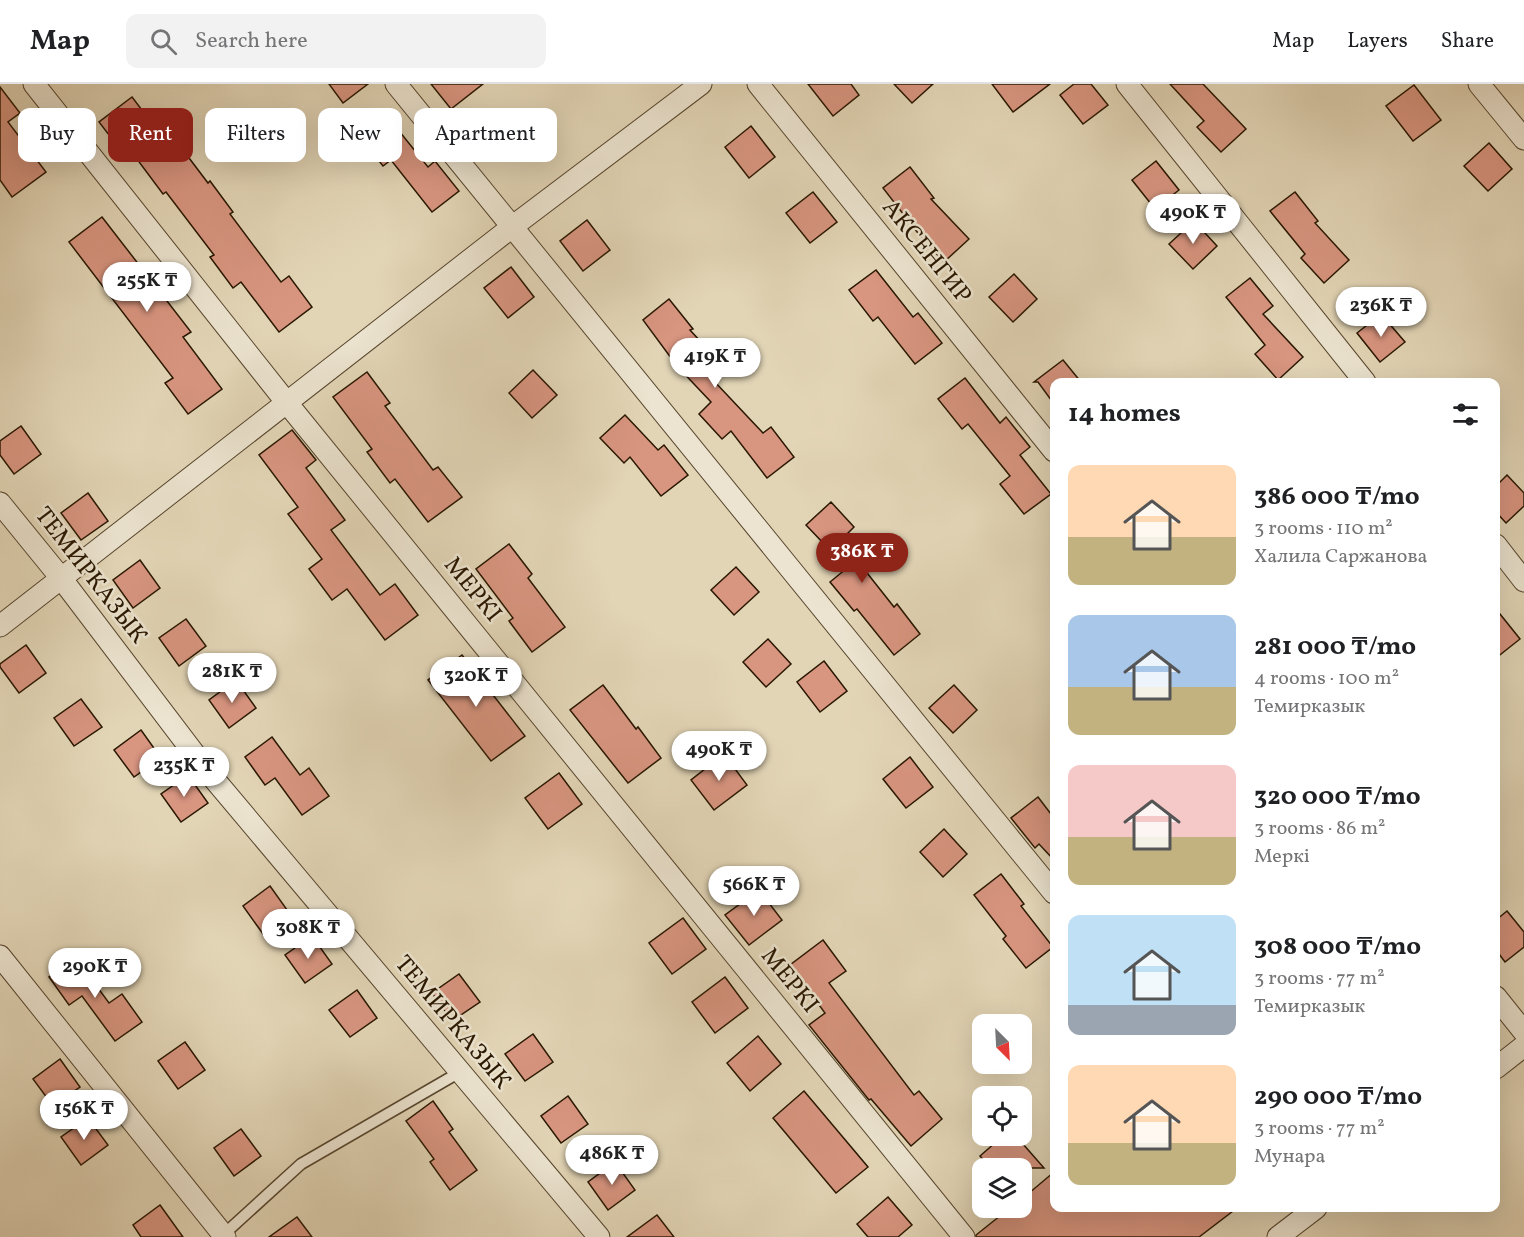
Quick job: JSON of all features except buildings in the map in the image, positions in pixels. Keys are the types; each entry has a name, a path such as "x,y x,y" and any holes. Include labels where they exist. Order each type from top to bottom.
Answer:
{"street":[{"name":"МЕРКІ","path":"34,84 287,403 964,1237"},
{"path":"396,84 1050,887"},
{"path":"0,626 512,227 701,84"},
{"name":"АКСЕНГИР","path":"758,84 1050,446"},
{"path":"1127,84 1362,378"},
{"path":"1479,84 1524,139"},
{"name":"ТЕМИРКАЗЫК","path":"0,503 62,578 209,773 599,1237"},
{"path":"1500,550 1524,581"},
{"path":"0,956 223,1236"},
{"path":"1500,1002 1524,1032"},
{"path":"1500,1065 1524,1046"},
{"path":"1278,1237 1308,1212"}],"lane":[{"path":"223,1236 302,1164 460,1072"}]}
